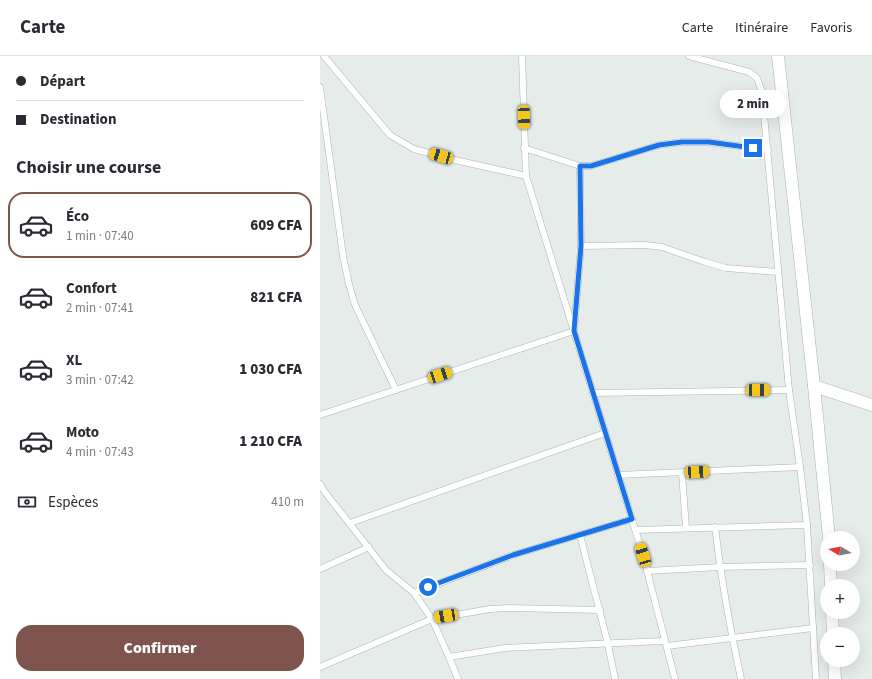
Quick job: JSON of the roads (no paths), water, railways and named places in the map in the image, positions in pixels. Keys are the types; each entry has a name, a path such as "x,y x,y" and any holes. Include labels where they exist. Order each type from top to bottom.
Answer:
{"street":[{"path":"778,56 828,531"},
{"path":"814,386 872,405"},
{"path":"834,667 835,679"}],"lane":[{"path":"324,56 390,135 414,149 526,176"},
{"path":"522,56 526,176 636,530 675,679"},
{"path":"689,56 709,59 748,72 757,78 762,92 789,390 807,525 816,679"},
{"path":"320,87 343,256 349,284 355,305 396,390"},
{"path":"524,148 580,166 591,166 659,145 682,142 709,142 768,150"},
{"path":"574,331 581,246 580,166"},
{"path":"581,246 645,245 662,247 726,268 778,272"},
{"path":"320,415 574,331"},
{"path":"593,393 789,390"},
{"path":"350,523 605,433"},
{"path":"618,475 800,467"},
{"path":"682,473 686,528"},
{"path":"320,484 386,570 414,592 432,619 458,679"},
{"path":"414,592 506,558 632,519"},
{"path":"636,530 807,525"},
{"path":"715,527 732,638 741,679"},
{"path":"580,535 600,610 615,679"},
{"path":"320,569 369,547"},
{"path":"647,571 720,567 810,566"},
{"path":"320,667 432,619 490,609 600,610"},
{"path":"449,657 505,648 608,644 666,644 813,628"}]}
